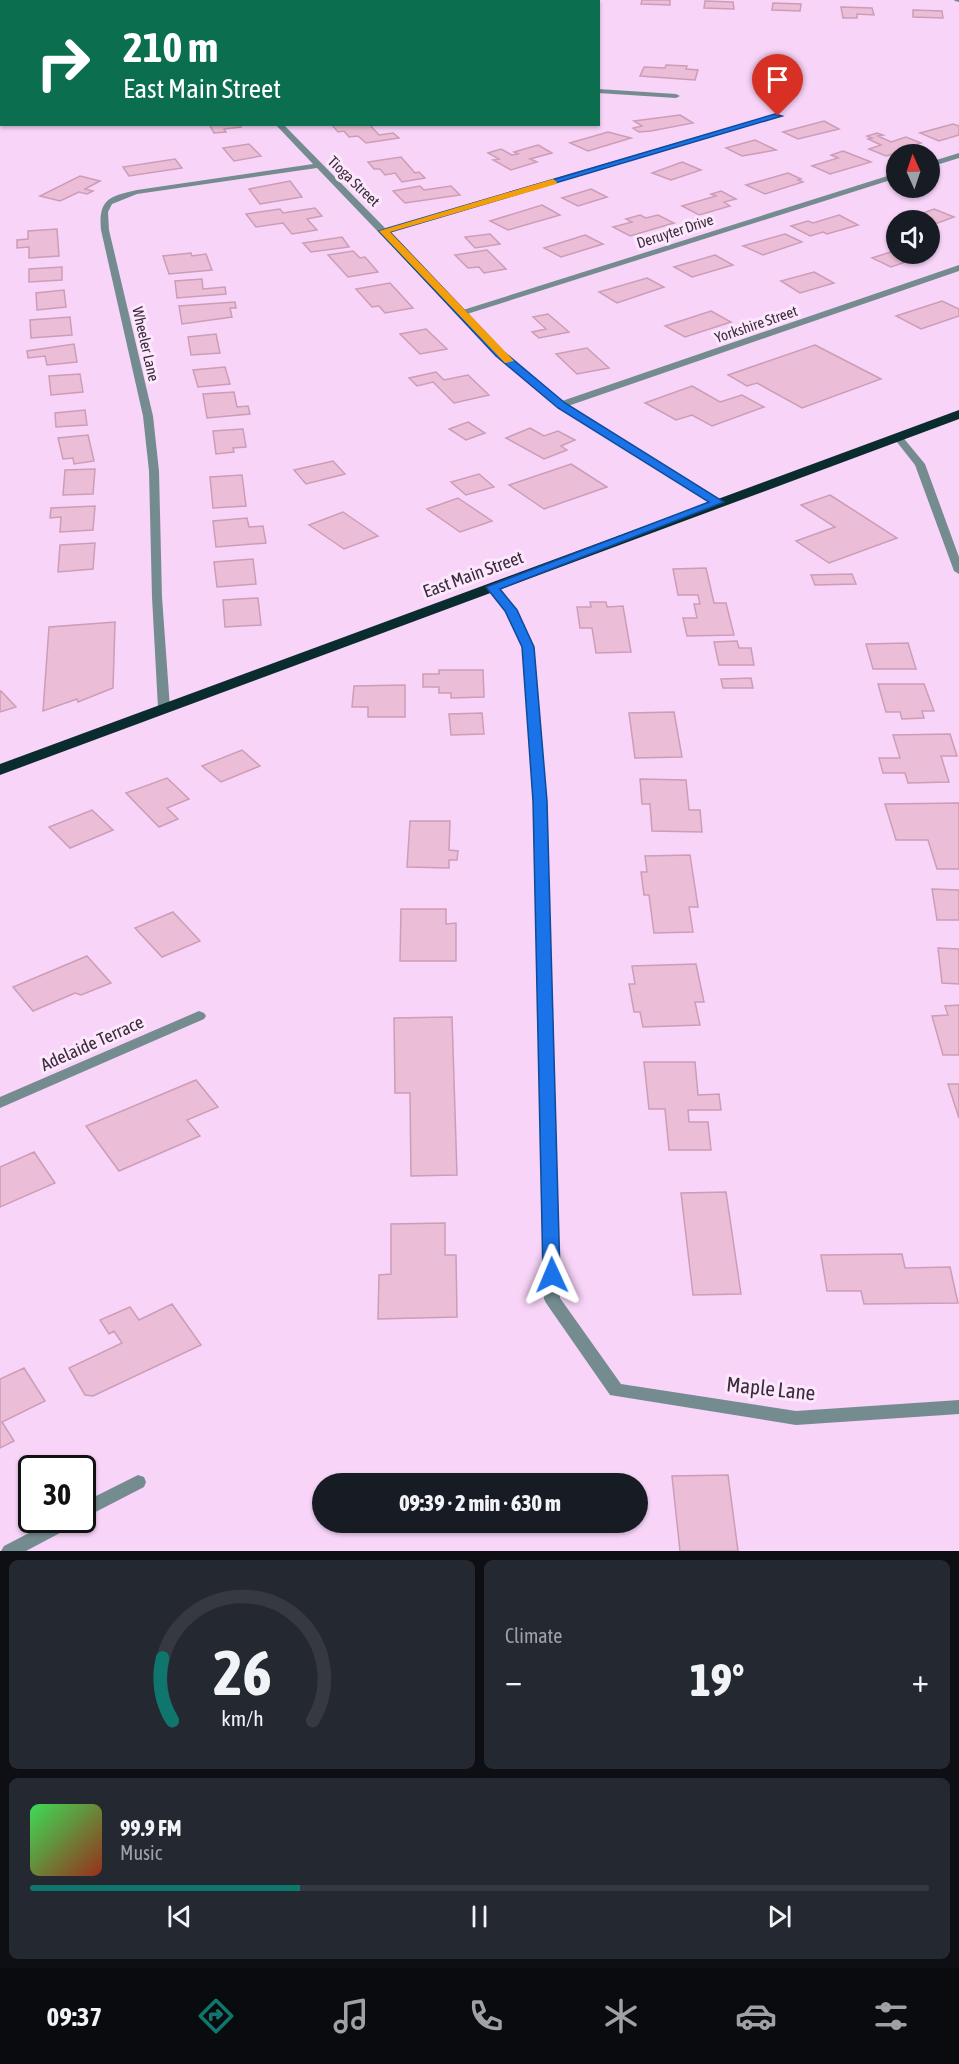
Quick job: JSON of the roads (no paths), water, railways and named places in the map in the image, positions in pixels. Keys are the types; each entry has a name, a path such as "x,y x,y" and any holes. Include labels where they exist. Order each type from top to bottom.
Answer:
{"highway":[{"name":"East Main Street","path":"0,770 959,414"}],"street":[{"path":"600,91 676,96"},
{"path":"383,231 778,116"},
{"name":"Tioga Street","path":"280,126 500,354 561,405 718,502"},
{"path":"940,162 959,155"},
{"name":"Wheeler Lane","path":"165,708 157,597 154,471 148,416 105,230 102,215 104,207 111,201 137,192 316,166"},
{"name":"Deruyter Drive","path":"461,313 886,178"},
{"name":"Yorkshire Street","path":"561,405 959,268"},
{"path":"898,437 920,464 959,571"},
{"name":"Maple Lane","path":"492,587 511,610 528,647 540,801 552,1299 616,1390 796,1418 959,1407"},
{"name":"Adelaide Terrace","path":"0,1103 199,1016"},
{"path":"96,1504 138,1482"},
{"path":"10,1551 44,1533"}]}
